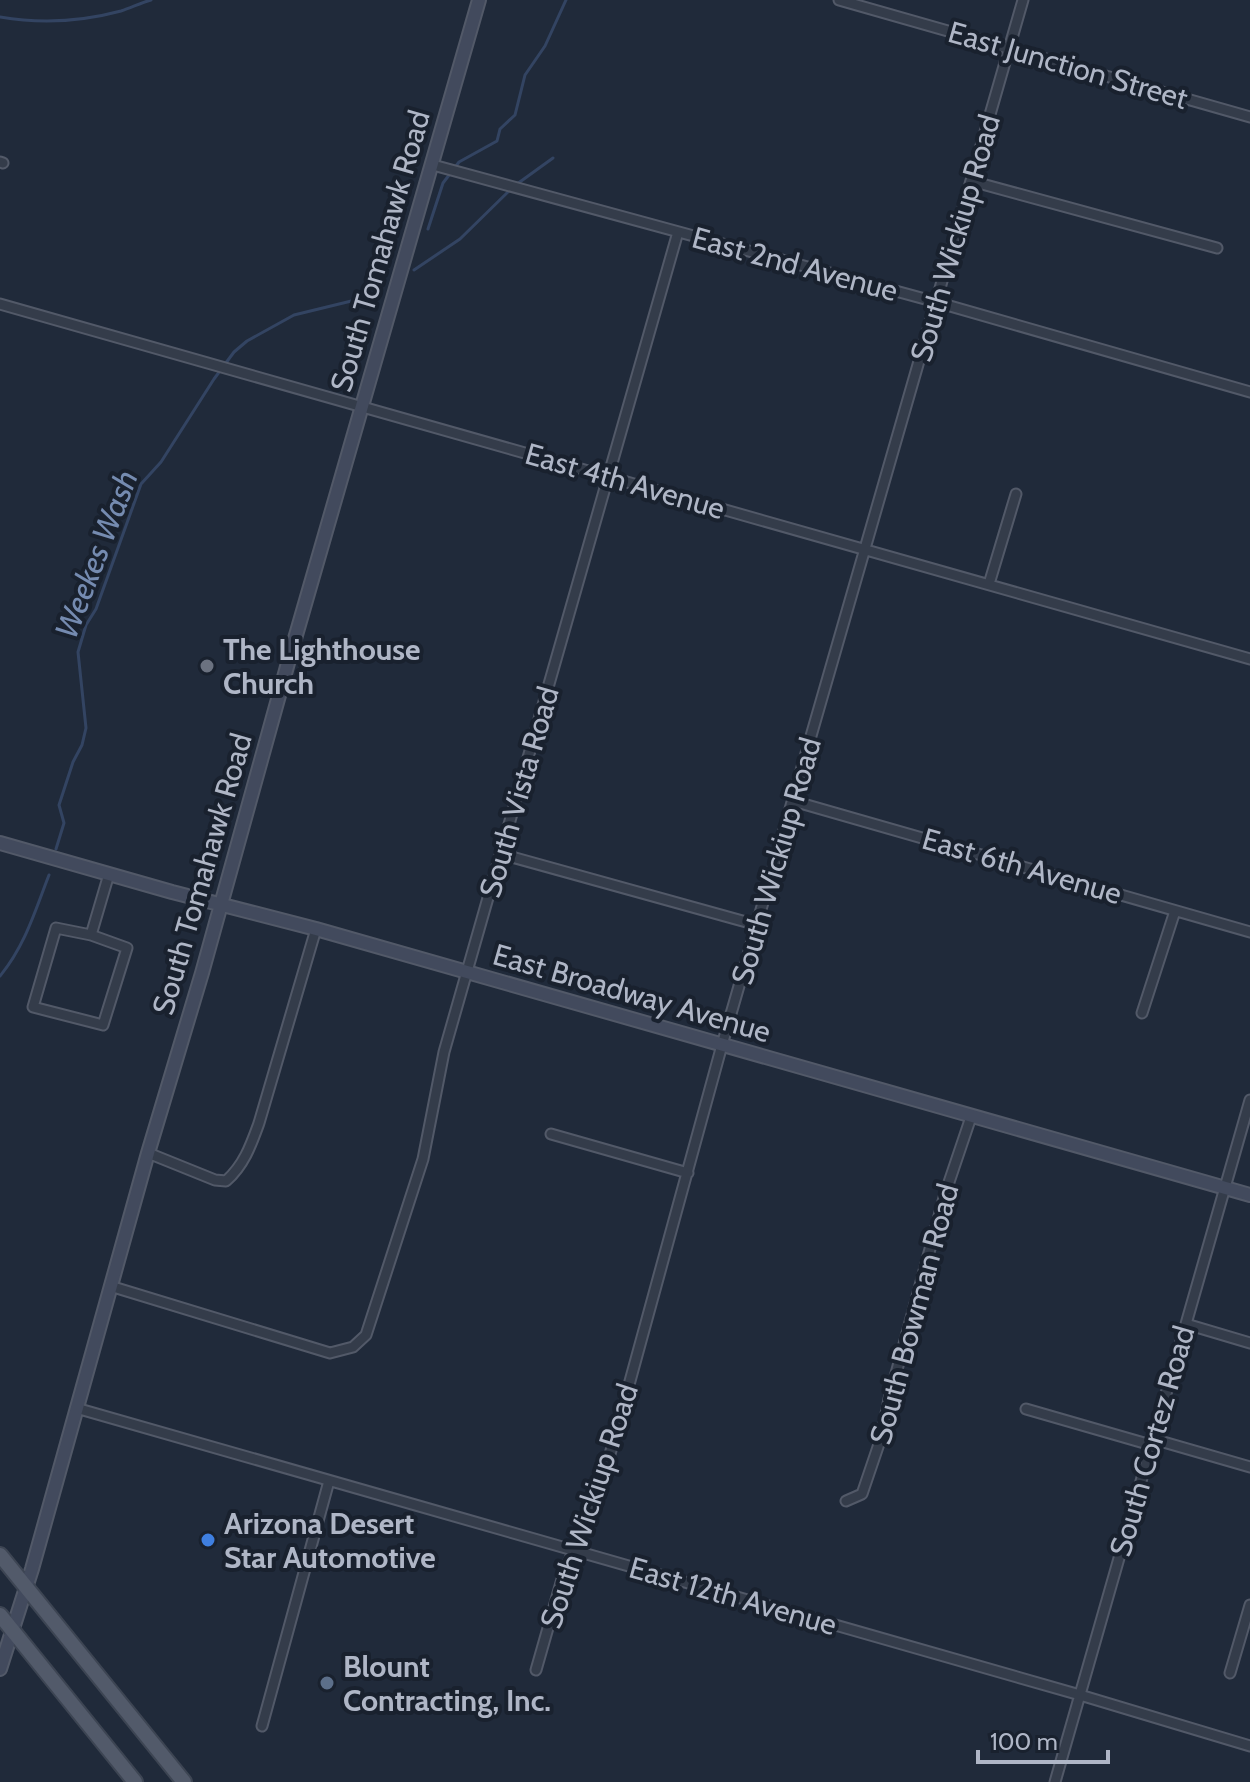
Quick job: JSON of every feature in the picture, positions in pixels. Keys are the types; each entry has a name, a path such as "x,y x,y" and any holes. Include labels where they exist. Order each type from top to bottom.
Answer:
{"main road":[{"name":"South Tomahawk Road","path":"0,1669 479,0"},
{"name":"East Broadway Avenue","path":"0,843 221,906 316,929 1250,1195"},
{"path":"0,1555 184,1782"},
{"path":"0,1615 135,1782"}],"street":[{"name":"East Junction Street","path":"839,0 1250,117"},
{"path":"878,11 880,0"},
{"name":"South Wickiup Road","path":"536,1670 564,1572 598,1498 722,1045 1023,0"},
{"name":"East 2nd Avenue","path":"433,165 936,302 1250,392"},
{"path":"971,181 1217,248"},
{"name":"South Vista Road","path":"110,1286 330,1353 353,1347 366,1335 423,1159 444,1052 678,232"},
{"name":"East 4th Avenue","path":"0,304 1250,659"},
{"path":"989,584 1016,494"},
{"name":"East 6th Avenue","path":"793,801 1250,932"},
{"path":"501,854 757,925"},
{"path":"91,935 109,874"},
{"path":"1142,1013 1175,911"},
{"path":"56,928 91,935 127,948 103,1025 33,1007 56,928"},
{"path":"148,1153 215,1180 226,1181 233,1174 249,1152 316,929"},
{"name":"South Cortez Road","path":"1055,1782 1250,1100"},
{"name":"South Bowman Road","path":"846,1501 862,1494 872,1466 945,1194 971,1117"},
{"path":"551,1134 688,1173"},
{"path":"1186,1324 1250,1343"},
{"name":"East 12th Avenue","path":"76,1408 1250,1746"},
{"path":"1026,1409 1250,1467"},
{"path":"262,1726 329,1481"},
{"path":"1230,1673 1250,1605"}],"waterway":[{"path":"0,17 30,21 76,20 121,11 151,0"},
{"name":"Weekes Wash","path":"428,229 443,183 459,162 497,141 500,129 515,115 525,75 545,46 566,0"},
{"path":"517,184 553,158"},
{"path":"414,270 460,239 511,189"},
{"name":"Weekes Wash","path":"56,849 64,823 59,805 86,728 78,652 141,484 161,462 234,352 247,341 294,315 376,295"},
{"name":"Weekes Wash","path":"0,976 23,940 49,875"}],"place":[{"name":"The Lighthouse Church","path":"207,666"},
{"name":"Arizona Desert Star Automotive","path":"208,1540"},
{"name":"Blount Contracting, Inc.","path":"327,1683"}]}
